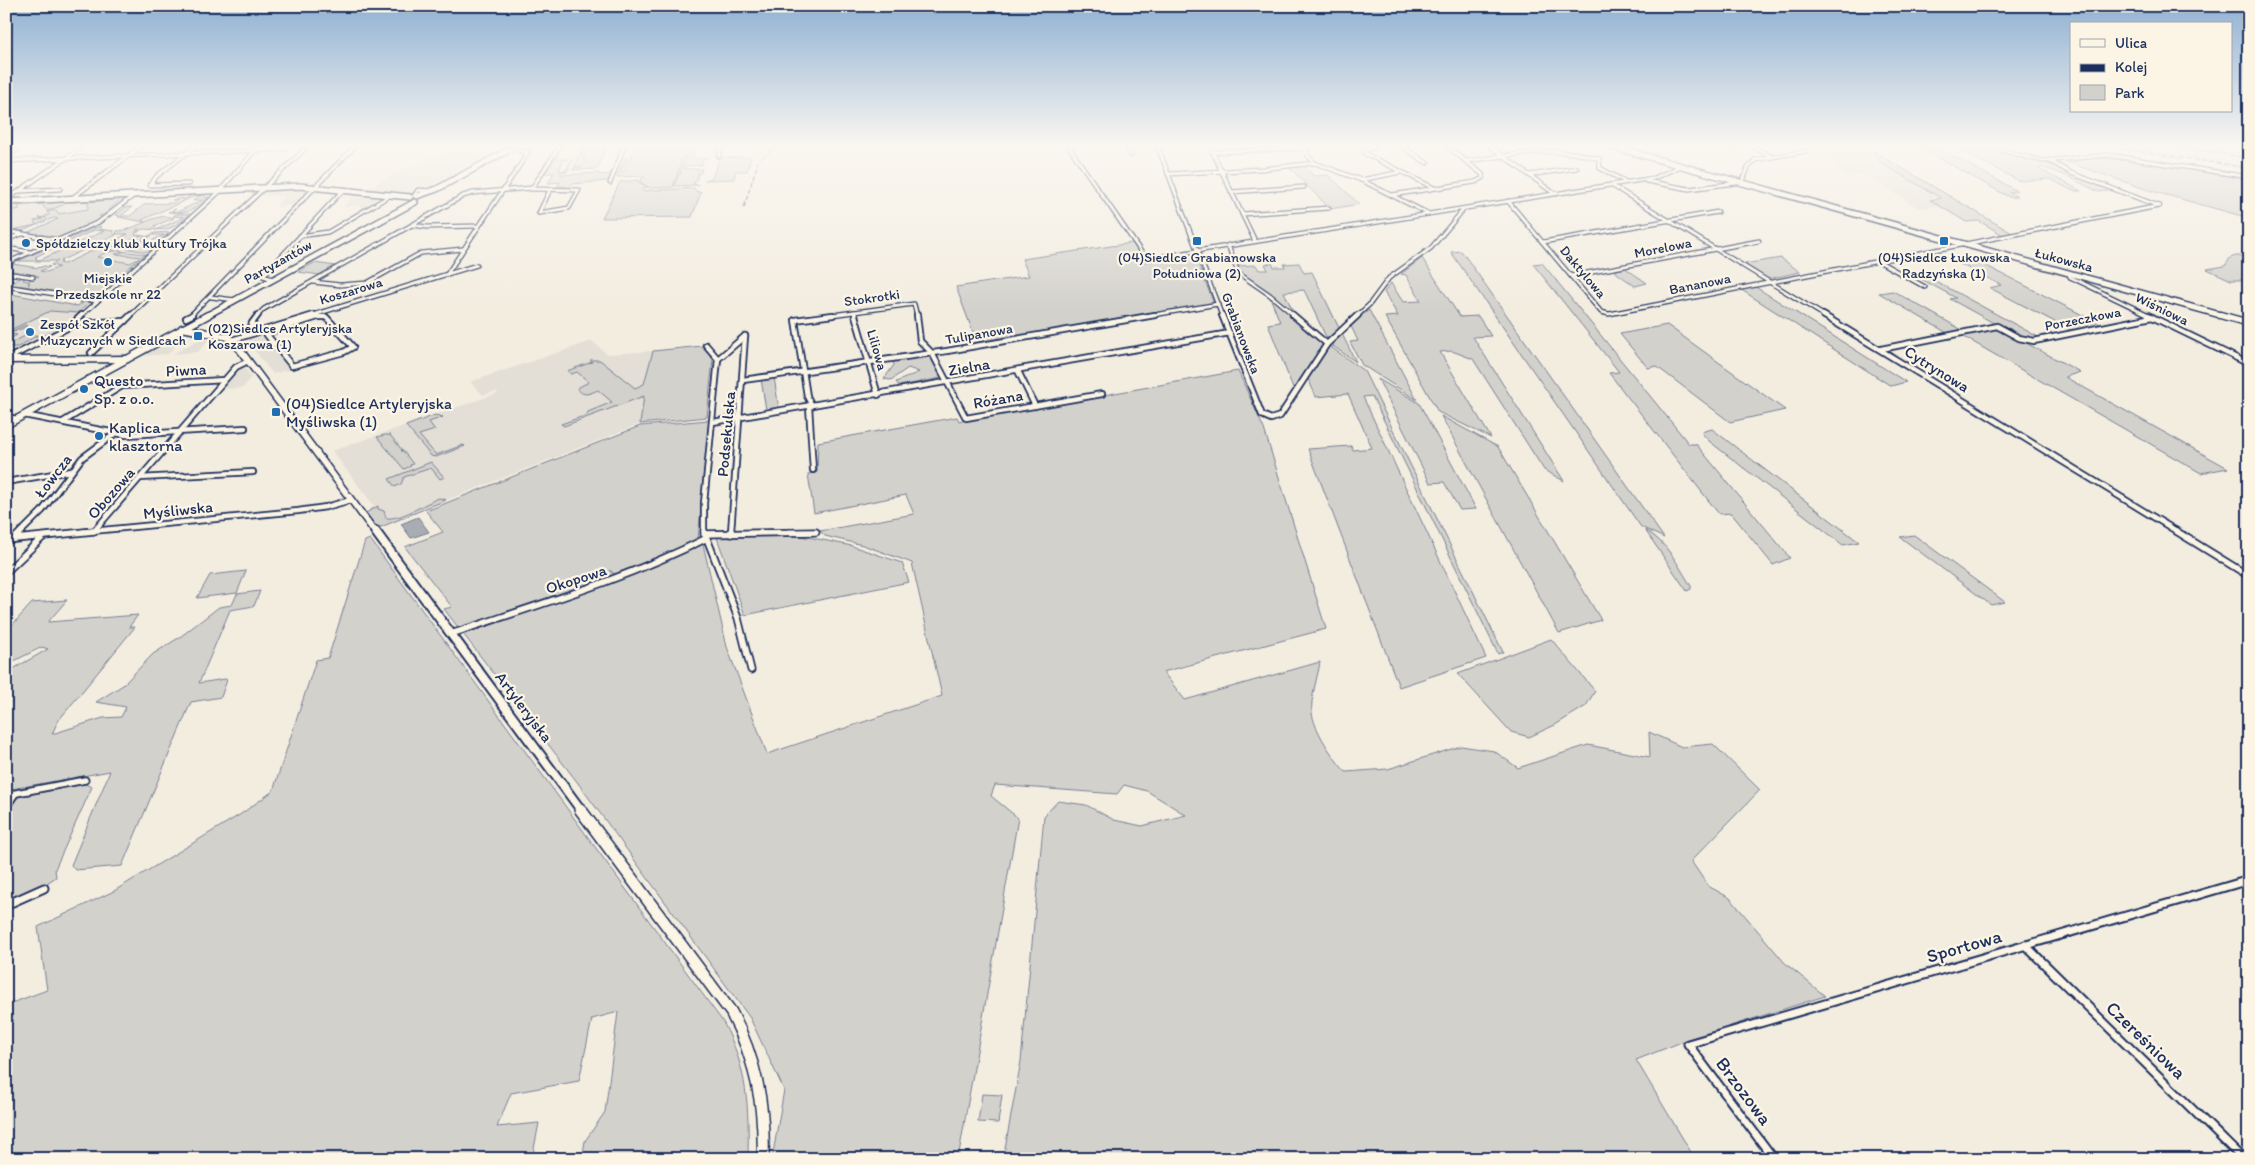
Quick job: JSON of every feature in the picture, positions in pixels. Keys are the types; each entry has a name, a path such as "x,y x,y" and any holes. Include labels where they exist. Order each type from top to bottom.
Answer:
{"street":[{"path":"6,263 104,219 126,201"},
{"path":"6,360 59,334 209,201"},
{"path":"91,353 250,201"},
{"path":"186,318 194,314 210,298 302,201"},
{"path":"273,279 263,276 332,201"},
{"path":"300,236 328,232 379,201"},
{"name":"Partyzantów","path":"386,217 404,205 405,201"},
{"name":"Partyzantów","path":"6,424 386,217 410,201"},
{"path":"249,333 258,314 264,309 454,201"},
{"path":"447,274 462,248 496,201"},
{"path":"545,201 539,213 568,209 572,201"},
{"path":"1106,201 1146,259 1512,201"},
{"name":"Grabianowska","path":"1178,201 1262,415 1270,419 1280,416 1328,344"},
{"path":"1236,201 1255,241"},
{"path":"1403,201 1429,215"},
{"name":"Cytrynowa","path":"1638,201 2249,576"},
{"name":"Łukowska","path":"1810,201 2249,322"},
{"name":"Bananowa","path":"1601,312 1610,314 2159,206 2147,201"},
{"name":"Daktylowa","path":"1508,202 1601,312"},
{"path":"1242,214 1329,208"},
{"path":"1228,245 1238,273 1270,295 1328,344 1367,306 1389,278 1431,248 1464,209"},
{"path":"1543,242 1718,212"},
{"path":"412,225 427,228 478,226"},
{"path":"6,232 58,240"},
{"path":"6,240 22,234"},
{"name":"Morelowa","path":"1571,276 1758,241"},
{"path":"6,248 31,252"},
{"path":"313,282 340,285 367,283 421,253 462,248"},
{"path":"1879,261 1925,287"},
{"name":"Koszarowa","path":"232,340 249,333 293,322 477,265"},
{"path":"6,273 34,277"},
{"name":"Wiśniowa","path":"2069,273 2070,277 2249,364"},
{"path":"6,286 98,301"},
{"path":"210,298 235,300"},
{"name":"Stokrotki","path":"804,371 795,320 914,304 916,306 920,341 932,353 966,418"},
{"name":"Tulipanowa","path":"743,380 932,353 1218,304"},
{"name":"Liliowa","path":"854,312 878,395"},
{"path":"326,317 353,347 344,352 292,366 267,335 293,322 326,317"},
{"name":"Porzeczkowa","path":"1880,349 1997,326 2019,338 2034,341 2152,317"},
{"path":"73,323 126,320"},
{"path":"182,328 228,337 232,340"},
{"name":"Zielna","path":"713,422 949,383 1230,333"},
{"name":"Podsekulska","path":"718,359 745,336 731,534"},
{"name":"Artyleryjska","path":"232,340 731,1012 747,1043 755,1066 764,1124 763,1159"},
{"path":"706,345 718,359 704,503 704,537 712,550 738,618 751,670"},
{"path":"6,360 47,361 127,358"},
{"name":"Obozowa","path":"94,532 224,380 236,367 248,361"},
{"path":"804,371 810,406 813,470"},
{"name":"Różana","path":"1018,371 1035,406"},
{"name":"Piwna","path":"89,379 122,386 224,380"},
{"path":"62,422 122,386"},
{"name":"Różana","path":"966,418 1102,394"},
{"path":"24,415 134,435 245,428"},
{"path":"6,417 17,419"},
{"name":"Łowcza","path":"14,539 42,511 71,471 88,453 116,433"},
{"path":"6,482 71,471"},
{"path":"140,478 253,472"},
{"path":"6,487 13,481"},
{"name":"Myśliwska","path":"6,540 316,509 351,500"},
{"path":"704,537 731,534 816,532"},
{"path":"6,572 44,537"},
{"name":"Okopowa","path":"451,634 611,581 659,562 704,537"},
{"path":"6,795 86,780"},
{"path":"6,807 15,794"},
{"name":"Sportowa","path":"1688,1044 2249,880"},
{"path":"6,905 44,888"},
{"name":"Czereśniowa","path":"2025,945 2243,1159"},
{"name":"Brzozowa","path":"1688,1044 1774,1159"}],"shaded area":[{"path":"67,201 119,201 105,213 58,216 26,230 6,229 6,205"},
{"path":"280,201 299,201 295,205 275,207"},
{"path":"348,201 377,201 360,212 357,211 361,206 343,207"},
{"path":"1908,201 1933,201 1941,206 1918,208"},
{"name":"Miejskie Przedszkole nr 22","path":"110,249 144,254 127,269 74,266"},
{"name":"Zespół Szkół Muzycznych w Siedlcach","path":"50,311 77,313 54,332 6,354 6,332"},
{"path":"262,336 288,367 295,368 273,374 246,340"},
{"path":"203,337 210,338 198,352 173,354"},
{"path":"171,338 180,340 168,354 138,356"},
{"path":"592,341 607,354 653,351 640,424 386,524 379,523 369,510 374,506 332,451 498,393 496,391 483,395 470,382"},
{"path":"244,367 251,377 243,388 221,389 238,368"},
{"path":"418,517 429,532 411,538 401,524"}],"green space":[{"path":"67,201 63,205 47,211 42,204 18,206 20,209 11,211 11,208 6,209 6,204"},
{"path":"118,201 105,214 99,216 104,217 98,221 96,220 94,222 96,222 62,237 55,239 24,234 58,219 53,218 22,231 17,229 36,225 34,221 44,217 46,219 45,216 49,215 47,212 56,210 59,214 88,209 88,202"},
{"path":"183,201 142,220 145,222 116,215 126,207 132,207 121,216 130,216 145,204"},
{"path":"204,201 186,212 175,213 168,212 176,209 172,211 177,212"},
{"path":"610,201 698,201 692,217 602,218"},
{"path":"1323,201 1356,201 1359,204 1330,209"},
{"path":"1932,201 1958,201 2012,233 2003,235 1979,221 1966,222"},
{"path":"2189,201 2249,201 2249,218"},
{"path":"177,214 190,214 173,227 157,230 184,217 173,216"},
{"path":"160,217 174,218 154,226 156,227 152,229 142,229 137,233 139,229 137,229 135,235 145,236 142,240 144,241 135,245 131,244 133,238 128,246 134,245 131,248 164,235 153,235 145,240 146,236 169,232 146,252 111,246 105,249 111,250 97,257 130,263 140,258 92,300 83,298 92,296 89,293 76,297 24,286 6,285 6,280 15,281 26,277 23,280 28,281 29,285 29,280 39,276 6,270 6,267 15,263 13,264 38,268 50,267 40,271 47,272 59,267 51,265 58,261 18,261 56,244 60,245 35,257 37,257 35,259 40,260 104,231 95,230 62,245 59,243 100,226 99,229 114,231 112,232 116,235 60,261 62,262 60,263 64,264 128,234 116,234 117,231"},
{"path":"1132,243 1145,262 1194,253 1214,304 977,343 956,287 1029,276 1022,259"},
{"path":"122,251 145,254 141,257 115,254"},
{"path":"1461,251 1664,538 1641,527 1451,252"},
{"path":"2249,256 2249,280 2231,280 2207,269 2225,266 2230,258"},
{"path":"1422,258 1460,317 1478,316 1491,336 1473,337 1564,481 1544,470 1473,359 1452,351 1440,352 1491,438 1438,412 1385,317 1398,316 1384,292 1391,283 1403,302 1421,301 1406,275 1401,274"},
{"path":"1781,258 1800,272 1768,279 1744,264"},
{"path":"1977,261 2102,325 2074,332 1990,288 2001,285 1960,264"},
{"path":"314,263 336,266 320,275 298,272"},
{"path":"1272,263 1274,267 1285,267 1284,264 1299,263 1304,273 1312,272 1340,330 1334,336 1326,337 1304,290 1284,292 1295,315 1240,273 1237,266 1256,265 1259,270 1268,270 1265,264"},
{"path":"1542,263 1689,444 1696,444 1790,558 1773,565 1731,513 1719,514 1609,373 1619,372 1533,264"},
{"path":"1625,268 1647,283 1635,286 1614,271"},
{"path":"1928,277 2040,338 2031,340 2019,337 1950,299 1956,298 1921,279"},
{"path":"1754,286 1906,382 1891,386 1740,289"},
{"path":"1893,291 1964,331 1949,334 1879,293"},
{"path":"6,293 77,306 83,303 79,302 91,301 78,313 50,311 6,332"},
{"path":"1270,297 1325,344 1299,387 1293,388 1268,324 1280,322"},
{"path":"1369,310 1417,400 1362,365 1350,342 1358,341 1350,324"},
{"path":"25,325 28,326 9,334 17,335 7,340 15,341 25,336 38,335 18,347 6,347 6,334"},
{"path":"1667,325 1785,410 1730,422 1656,366 1648,368 1620,334"},
{"path":"1992,327 2000,329 2080,372 2065,377 2228,468 2201,473 1959,334"},
{"path":"1341,332 1356,362 1330,344"},
{"path":"1328,345 1364,371 1503,652 1498,654 1372,396 1363,397 1486,658 1399,687 1308,449 1351,446 1353,450 1372,448 1348,394 1316,397 1307,376"},
{"path":"702,346 713,359 707,417 640,424 644,396 564,426 561,424 587,415 588,412 612,402 598,390 582,393 577,388 589,382 577,372 571,374 567,371 592,362 590,360 600,360 635,388 644,384 653,351"},
{"path":"931,356 942,378 899,386 896,382 919,372 908,368 891,380 884,379 894,365 892,359"},
{"path":"1238,371 1264,429 1326,629 1163,672 1185,700 1320,662 1312,701 1313,719 1325,744 1346,772 1388,769 1461,746 1494,751 1518,768 1588,745 1650,757 1649,732 1682,747 1713,744 1760,790 1691,861 1708,886 1730,898 1785,963 1825,996 1689,1039 1636,1060 1695,1159 1003,1159 1021,1061 1044,816 1058,801 1086,805 1114,820 1142,826 1186,815 1147,791 1124,785 1117,794 995,785 991,796 1018,818 958,1159 772,1159 784,1090 750,1018 578,783 444,609 452,607 405,547 443,532 426,511 640,426 709,420 698,540 615,574 609,570 620,580 703,544 727,647 767,754 942,696 912,563 863,545 825,536 820,531 914,514 906,495 814,513 808,474 817,472 818,442 957,417 959,421"},
{"path":"774,377 779,409 766,410 761,379"},
{"path":"1378,379 1419,403 1476,509 1460,510 1444,482 1430,483"},
{"path":"435,415 443,417 429,422 435,430 419,435 436,455 463,445 465,446 436,457 431,456 406,426"},
{"path":"1441,416 1498,447 1601,620 1559,633"},
{"path":"1712,429 1859,542 1843,545 1709,441 1701,432"},
{"path":"390,435 413,464 411,466 404,469 377,437"},
{"path":"431,462 444,477 440,479 431,468 404,477 401,484 395,487 389,479"},
{"path":"439,498 446,500 381,527 376,526 366,513 378,506 378,509 384,511 386,518 392,518 406,514"},
{"path":"1645,530 1666,547 1691,586 1691,589 1687,591"},
{"path":"716,535 792,535 852,546 902,563 909,582 745,615"},
{"path":"1914,535 2005,602 1991,605 1900,537"},
{"path":"370,539 723,1022 738,1056 742,1072 747,1105 748,1159 582,1159 585,1141 605,1112 618,1012 592,1019 579,1081 511,1093 497,1127 539,1123 532,1159 6,1159 6,1005 47,990 38,927 114,891 241,814 273,791 316,660 328,658 365,541"},
{"path":"246,571 237,593 197,598 210,575"},
{"path":"260,591 254,606 230,610 199,683 227,680 221,697 191,702 122,866 75,870 71,865 110,771 6,790 6,673 48,649 42,647 6,665 6,632 32,603 67,600 48,622 138,615 129,627 135,627 58,721 52,734 103,718 121,717 126,707 96,702 123,685 153,654 180,637 219,607 232,605 237,594"},
{"path":"1551,639 1595,691 1586,706 1555,725 1529,737 1511,732 1458,674"},
{"path":"85,784 92,787 55,869 56,877 44,885 6,902 6,814 18,797"},
{"path":"982,1094 1002,1095 998,1123 978,1122"}],"railway":[{"path":"744,207 746,201"}],"place":[{"name":"(04)Siedlce Grabianowska Południowa (2)","path":"1197,241"},
{"name":"(04)Siedlce Łukowska Radzyńska (1)","path":"1944,241"},
{"name":"Spółdzielczy klub kultury Trójka","path":"26,243"},
{"name":"Miejskie Przedszkole nr 22","path":"108,262"},
{"name":"Zespół Szkół Muzycznych w Siedlcach","path":"30,332"},
{"name":"(02)Siedlce Artyleryjska Koszarowa (1)","path":"198,336"},
{"name":"Questo Sp. z o.o.","path":"84,389"},
{"name":"(04)Siedlce Artyleryjska Myśliwska (1)","path":"276,412"},
{"name":"Kaplica klasztorna","path":"99,436"}]}
